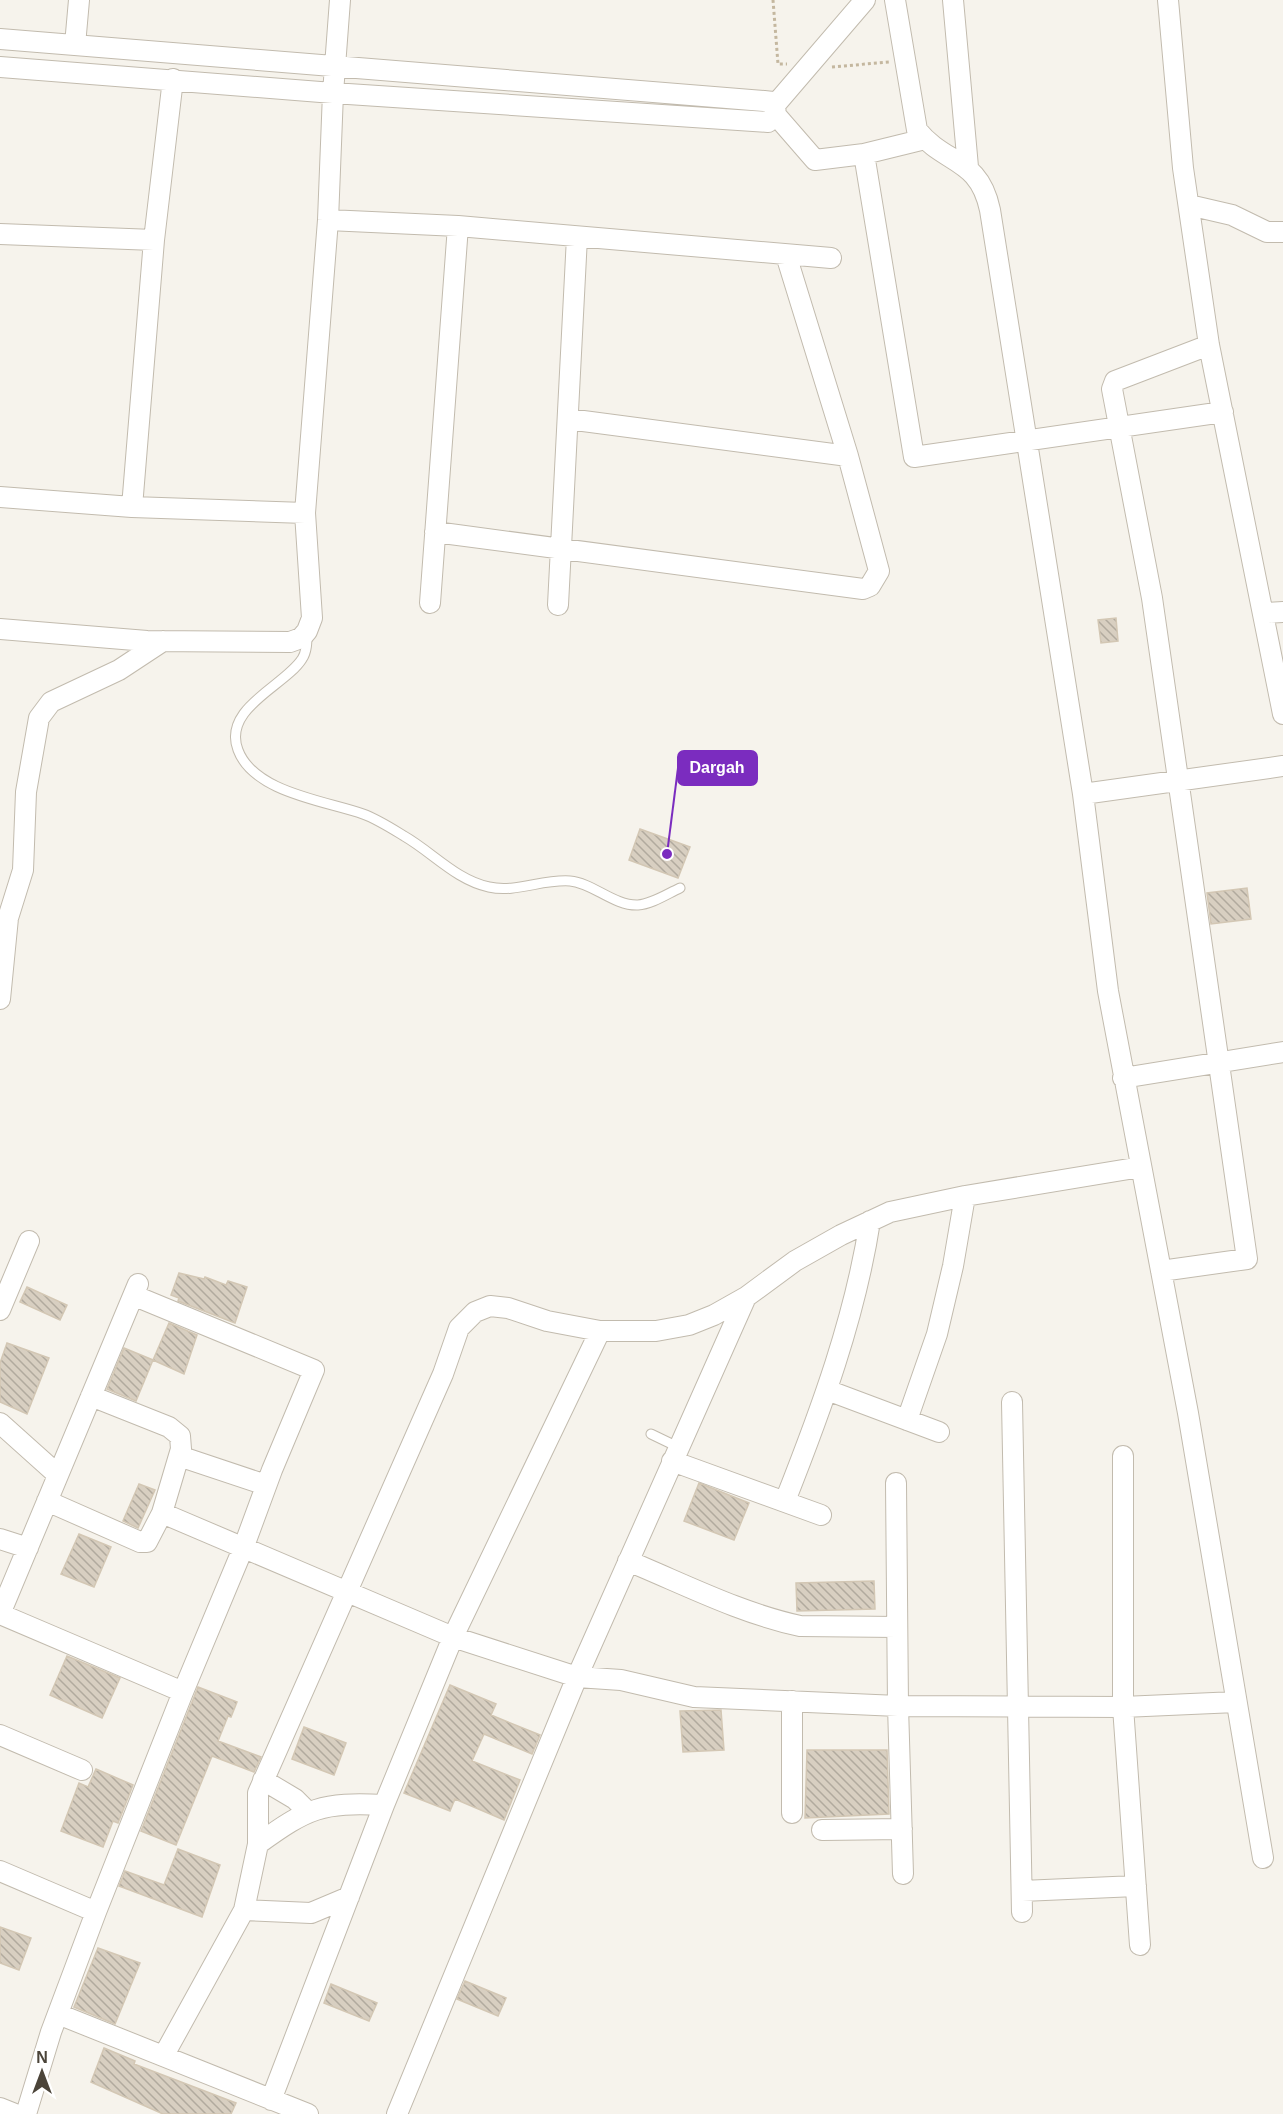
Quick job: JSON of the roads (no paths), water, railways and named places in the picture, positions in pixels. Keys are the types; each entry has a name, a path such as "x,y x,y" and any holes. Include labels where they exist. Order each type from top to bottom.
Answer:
{"street":[{"path":"75,45 79,0"},
{"path":"0,629 163,640 290,642 301,638 307,631 312,618 305,513 328,220 334,64 340,0"},
{"path":"0,67 333,93 768,122 775,109 865,0"},
{"path":"895,0 917,130 925,139 968,167 980,181 987,195 1083,794 1108,991 1188,1413 1263,1858"},
{"path":"953,0 968,167"},
{"path":"1168,0 1183,168 1209,345 1223,412 1274,612 1283,714"},
{"path":"0,39 764,100 775,109 815,160 864,154 925,139"},
{"path":"132,507 154,240 173,79"},
{"path":"864,154 914,457 1121,429 1223,412"},
{"path":"1189,205 1232,215 1267,232 1283,232"},
{"path":"328,220 458,226 831,258"},
{"path":"429,603 458,226"},
{"path":"0,234 154,240"},
{"path":"558,605 577,237"},
{"path":"435,532 864,589 870,586 879,571 848,456 786,255"},
{"path":"1161,1270 1247,1259 1221,1063 1152,598 1112,389 1115,381 1209,345"},
{"path":"568,419 848,456"},
{"path":"0,497 132,507 305,513"},
{"path":"0,999 10,904 23,870 26,792 39,718 51,702 119,670 163,640"},
{"path":"1083,794 1283,766"},
{"path":"1123,1078 1283,1052"},
{"path":"164,2055 244,1910 258,1845 258,1793 263,1780 443,1374 459,1328 475,1312 490,1306 508,1308 547,1321 600,1331 656,1331 689,1325 714,1316 746,1297 795,1261 841,1234 890,1212 965,1196 1141,1167"},
{"path":"907,1420 936,1334 953,1266 965,1196"},
{"path":"785,1501 827,1390 862,1272 870,1221"},
{"path":"0,1310 29,1241"},
{"path":"26,2114 58,2014 96,1912 314,1370 136,1289 0,1614 183,1692"},
{"path":"397,2114 577,1677 746,1297"},
{"path":"272,2100 384,1805 453,1637 600,1331"},
{"path":"827,1390 939,1432"},
{"path":"47,1501 140,1542 147,1542 151,1538 162,1513 179,1456 180,1436 170,1427 91,1396"},
{"path":"1012,1402 1020,1706 1022,1911"},
{"path":"0,1423 58,1475"},
{"path":"675,1454 821,1515"},
{"path":"179,1456 266,1485"},
{"path":"1123,1456 1123,1707 1140,1946"},
{"path":"896,1483 898,1706 903,1874"},
{"path":"162,1513 453,1637 577,1677 621,1680 694,1697 898,1706 1123,1707 1236,1702"},
{"path":"0,1539 28,1548"},
{"path":"628,1561 746,1610 787,1623 800,1626 897,1627"},
{"path":"792,1701 792,1814"},
{"path":"0,1735 82,1770"},
{"path":"263,1780 295,1799 308,1812"},
{"path":"258,1845 296,1817 308,1812 348,1804 384,1805"},
{"path":"822,1830 902,1829"},
{"path":"1,1875 96,1912"},
{"path":"1022,1891 1136,1886"},
{"path":"244,1910 311,1913 349,1897"},
{"path":"58,2014 308,2114"},
{"path":"0,2108 15,2114"}],"lane":[{"path":"307,631 307,645 302,660 261,695 238,722 237,750 246,763 269,783 295,796 366,815 404,836 471,881 488,887 504,889 569,881 584,884 630,905 640,905 680,888"},
{"path":"651,1434 675,1454"}],"place":[{"name":"Dargah","path":"667,854"}]}
